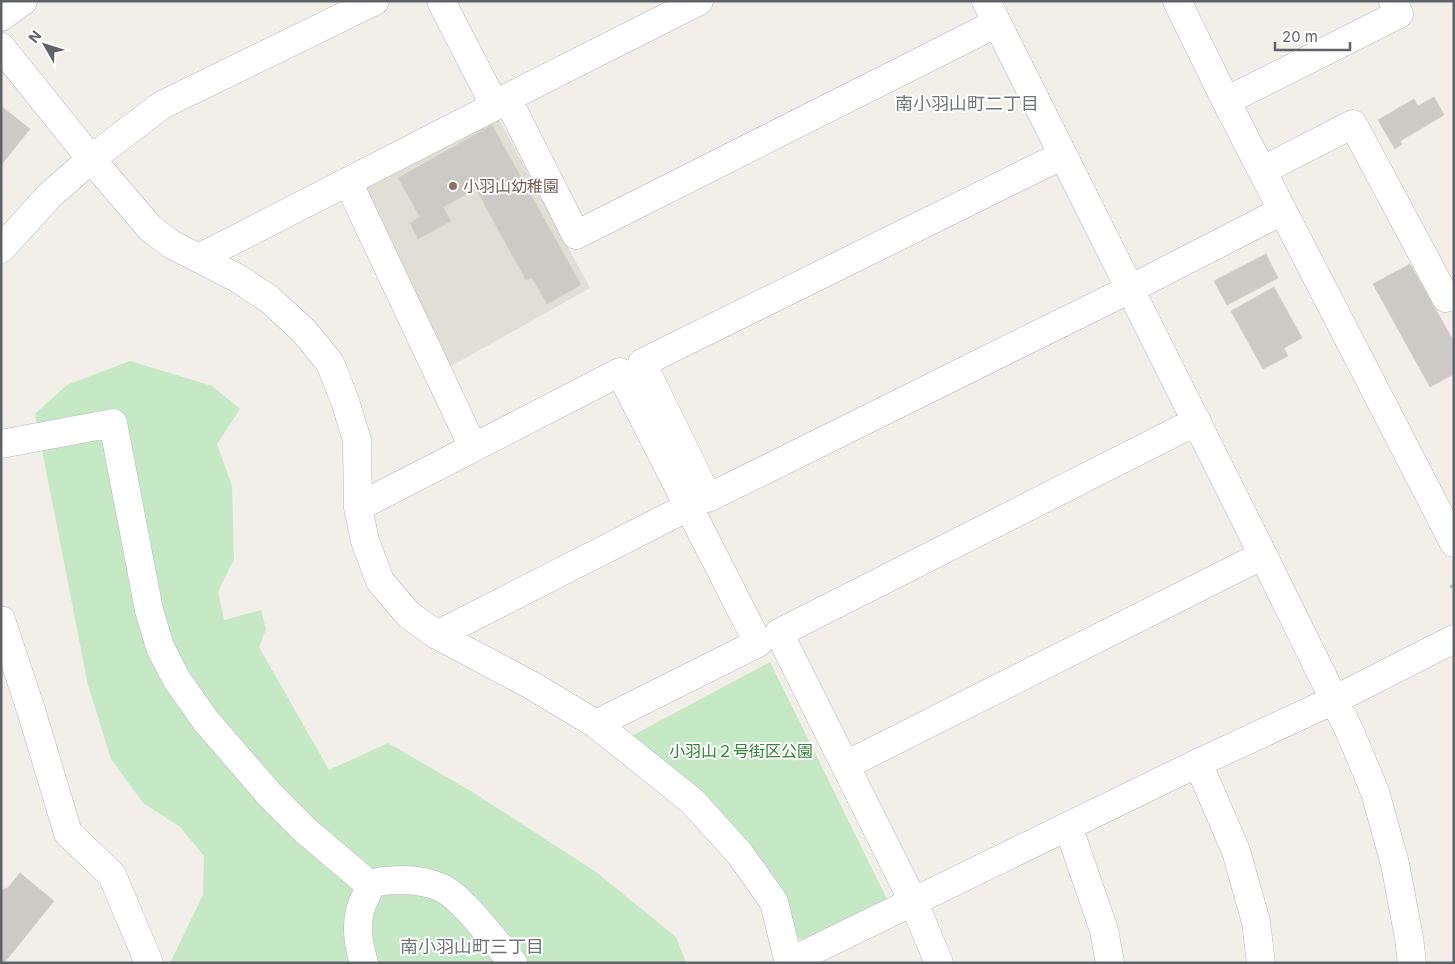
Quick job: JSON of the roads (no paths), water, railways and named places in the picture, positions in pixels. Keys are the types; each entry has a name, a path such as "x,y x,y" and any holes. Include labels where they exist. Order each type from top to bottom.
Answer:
{"street":[{"path":"1,17 23,1"},
{"path":"1,249 49,196 91,159 162,105 375,1"},
{"path":"199,258 495,106 441,1"},
{"path":"699,1 507,98 576,234 992,12 1263,555 1334,700 1375,792 1395,864 1412,963"},
{"path":"1177,1 1282,211 1454,543"},
{"path":"1226,101 1399,14 1393,1"},
{"path":"1,47 91,159 150,228 171,244 239,279 269,299 304,331 330,363 345,401 357,440 358,507 365,541 380,581 408,615 437,635 531,685 596,724 692,802 740,854 774,902 789,962 1198,763 1334,700 1454,639"},
{"path":"1263,170 1353,124 1446,298"},
{"path":"1063,155 642,363 708,498 1130,289 1282,211"},
{"path":"348,182 473,447"},
{"path":"358,507 620,372 758,643 596,724"},
{"path":"940,963 913,902 846,764 779,633 1197,421"},
{"path":"1,444 113,423 149,610 160,647 176,680 206,721 270,795 306,831 371,886"},
{"path":"437,635 688,507"},
{"path":"846,764 1263,555"},
{"path":"1,620 31,710 68,833 112,875 149,963"},
{"path":"1198,763 1236,851 1256,922 1262,963"},
{"path":"1068,826 1104,930 1110,963"},
{"path":"364,963 360,951 357,928 360,906 371,886 382,881 412,880 428,883 442,889 458,900 513,963"}],"place":[{"name":"小羽山幼稚園","path":"453,186"}],"district":[{"name":"南小羽山町二丁目","path":"967,103"},
{"name":"南小羽山町三丁目","path":"472,946"}],"park label":[{"name":"小羽山２号街区公園","path":"741,751"}]}
